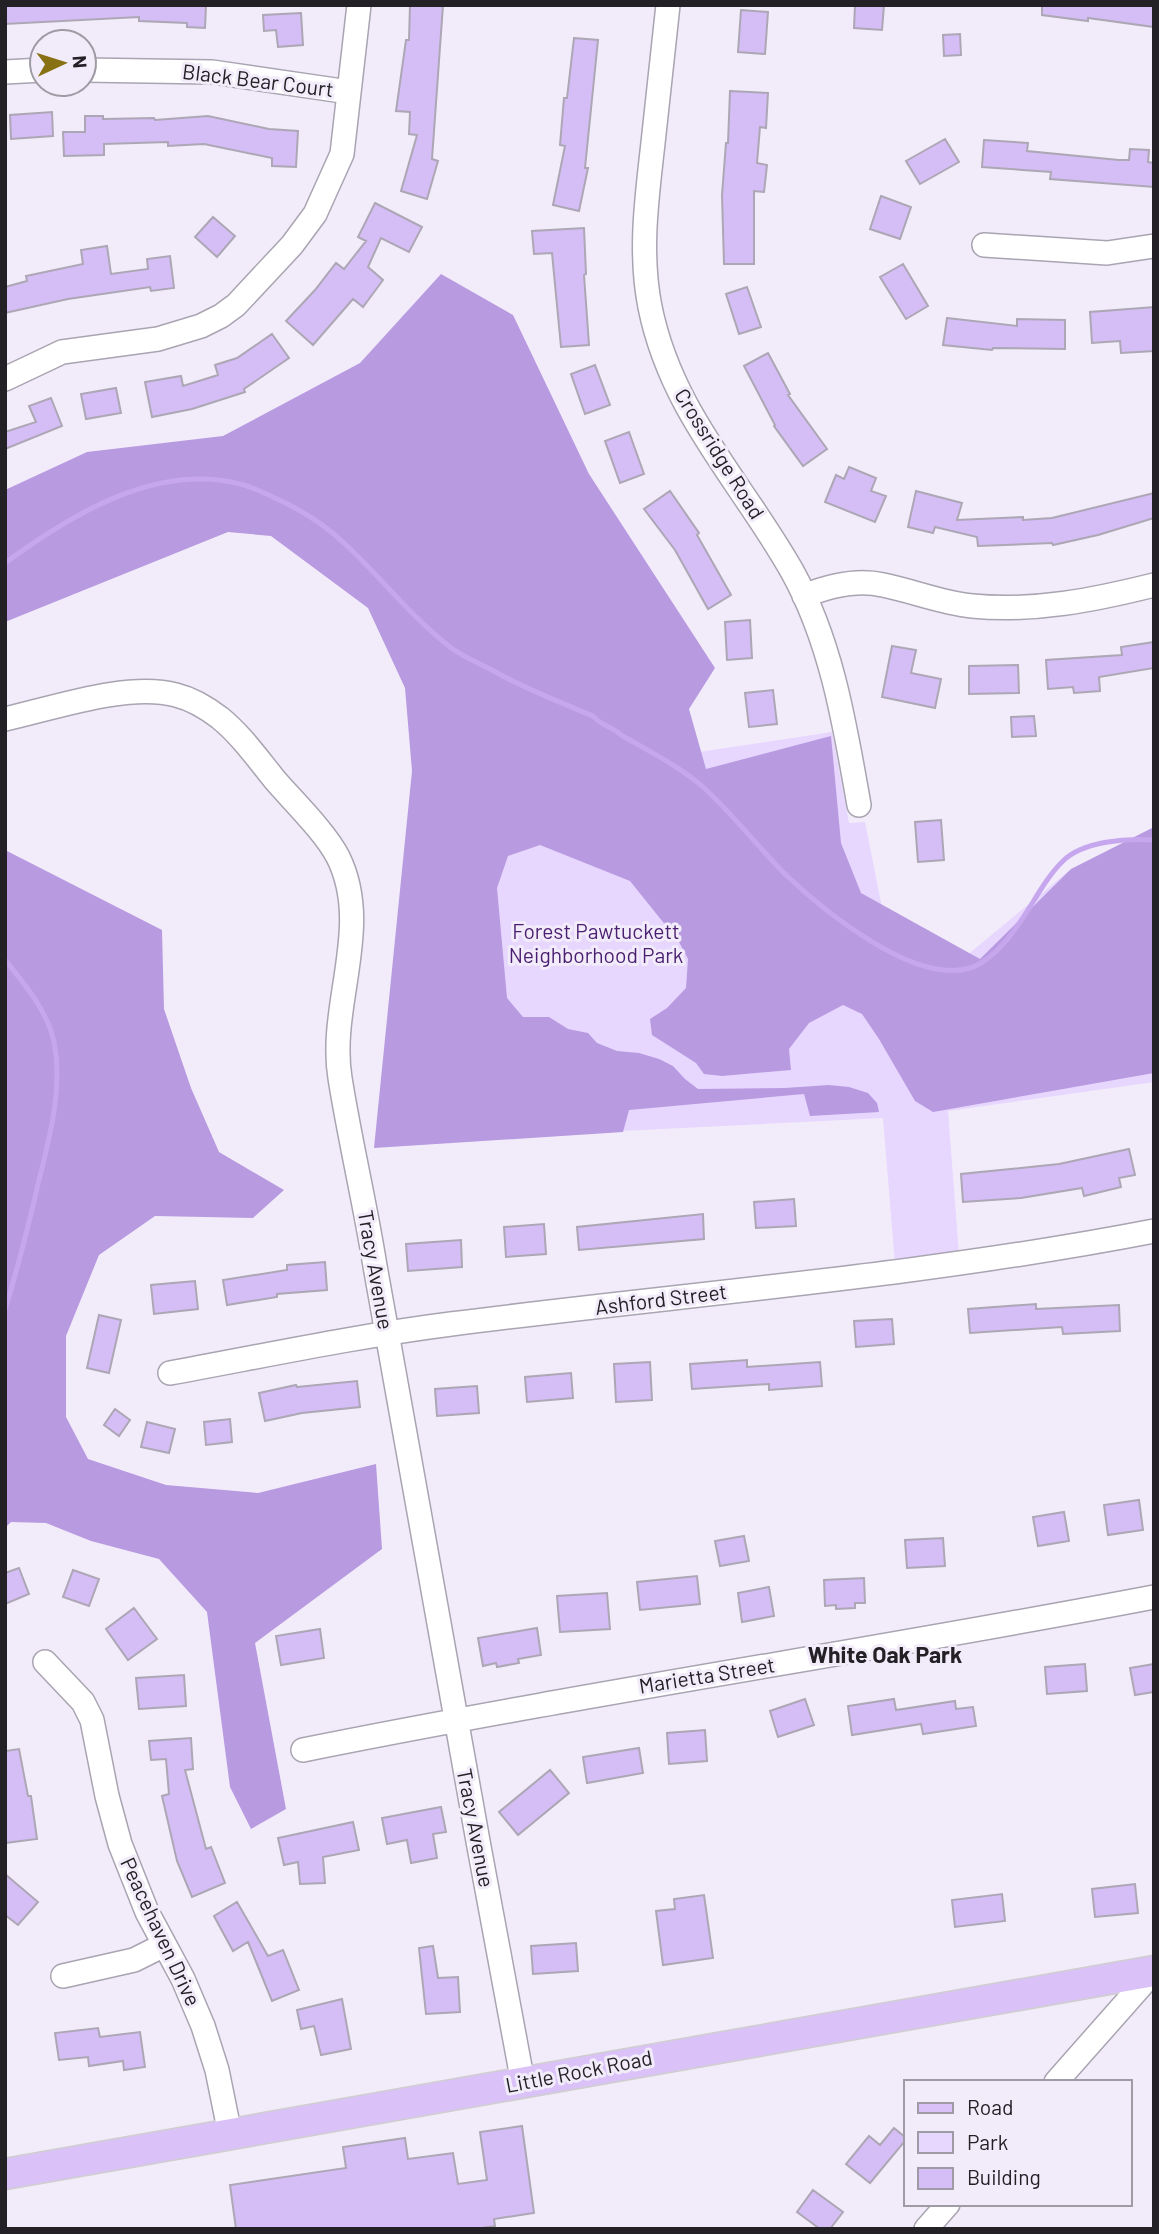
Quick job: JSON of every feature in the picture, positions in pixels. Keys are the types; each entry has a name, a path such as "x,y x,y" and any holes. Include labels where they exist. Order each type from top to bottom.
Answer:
{"main road":[{"name":"Little Rock Road","path":"5,2174 523,2083 747,2040 1154,1971"}],"street":[{"path":"5,379 62,352 158,339 183,332 221,316 236,305 292,245 315,214 342,154 359,5"},
{"name":"Crossridge Road","path":"668,5 644,230 645,275 650,307 666,362 690,415 714,455 764,526 804,596 832,670 859,805"},
{"name":"Black Bear Court","path":"98,70 212,72 349,92"},
{"path":"5,72 28,71"},
{"path":"984,245 1107,253 1154,246"},
{"path":"804,596 846,584 871,583 931,599 971,606 1014,608 1068,603 1154,585"},
{"name":"Tracy Avenue","path":"5,719 134,691 177,695 197,702 237,734 333,848 344,872 352,907 338,1055 339,1073 376,1267 385,1334 454,1720 523,2083"},
{"name":"Ashford Street","path":"170,1373 449,1324 777,1287 971,1261 1154,1231"},
{"name":"Marietta Street","path":"303,1750 454,1720 996,1627 1154,1597"},
{"name":"Peacehaven Drive","path":"46,1662 83,1702 92,1720 107,1796 120,1844 146,1912 184,1979 203,2026 217,2070 230,2134"},
{"path":"63,1976 134,1960 164,1945"},
{"path":"1058,2080 1154,1971"},
{"path":"926,2229 946,2206"}],"green space":[{"name":"Forest Pawtuckett Neighborhood Park","path":"431,493 639,761 832,732 849,823 865,822 902,1009 1071,869 1154,855 1154,1082 948,1111 959,1255 895,1264 883,1118 398,1142"}],"shaded area":[{"path":"441,274 513,315 589,474 715,668 689,709 706,769 831,736 841,843 861,893 980,959 1071,869 1154,827 1154,1073 933,1112 915,1101 862,1014 843,1005 809,1023 789,1049 791,1070 722,1076 704,1074 696,1063 652,1035 650,1019 667,1008 686,988 688,959 679,942 630,881 540,845 508,856 497,888 507,998 523,1017 549,1017 568,1029 588,1033 597,1043 617,1051 639,1053 659,1059 673,1066 698,1089 829,1085 849,1087 868,1093 877,1103 879,1112 810,1116 804,1094 629,1110 623,1132 374,1148 412,771 405,688 368,608 271,536 228,532 5,622 5,490 87,452 223,436 360,363"},
{"path":"5,850 162,930 164,1009 191,1088 219,1152 284,1190 253,1218 155,1216 99,1255 66,1336 66,1417 88,1459 166,1485 258,1493 376,1464 382,1549 255,1643 286,1809 251,1829 230,1787 207,1612 159,1559 91,1541 46,1523 11,1522 5,1528"}],"building":[{"path":"5,5 206,5 205,28 187,27 187,23 139,21 139,17 5,24"},
{"path":"410,5 443,5 432,159 438,161 427,199 401,191 417,135 409,134 410,112 396,111 406,40 409,40"},
{"path":"855,5 884,5 882,30 854,28"},
{"path":"1042,5 1154,5 1154,27 1042,15"},
{"path":"741,10 768,12 765,54 738,52"},
{"path":"301,13 303,45 278,47 276,30 264,31 263,15"},
{"path":"960,34 961,55 944,56 943,35"},
{"path":"574,38 598,40 585,168 588,168 579,211 553,205 565,146 560,145 564,98 567,98"},
{"path":"730,91 768,93 766,128 760,127 757,163 767,165 764,192 754,191 754,264 724,264 722,195"},
{"path":"52,112 53,136 11,139 10,115"},
{"path":"85,116 155,120 208,116 269,129 298,131 296,167 272,166 272,158 204,144 168,146 168,142 104,144 104,155 64,156 63,132 85,132"},
{"path":"945,139 959,162 920,184 906,161"},
{"path":"984,140 1028,143 1027,151 1119,160 1129,160 1130,149 1149,150 1148,162 1154,163 1154,187 1050,179 1051,172 982,167"},
{"path":"881,196 911,207 900,239 870,229"},
{"path":"375,203 422,227 409,252 381,238 368,267 383,280 363,307 353,299 313,345 286,321 336,263 344,269 366,241 358,237"},
{"path":"213,217 235,236 217,257 195,237"},
{"path":"584,228 589,345 561,347 552,253 534,254 532,231"},
{"path":"107,246 111,274 148,269 147,259 170,256 174,288 151,291 150,287 68,299 5,313 5,287 27,281 26,276 83,264 81,250"},
{"path":"903,264 928,306 906,319 880,277"},
{"path":"747,287 761,327 739,334 726,294"},
{"path":"1154,307 1154,351 1121,353 1120,341 1092,343 1090,312"},
{"path":"947,318 1017,326 1017,319 1065,320 1065,349 992,350 943,345"},
{"path":"272,334 289,358 244,389 245,392 192,409 152,417 145,382 181,376 183,386 218,375 215,365 237,358"},
{"path":"768,353 790,394 788,395 827,449 803,466 774,426 744,366"},
{"path":"595,365 610,405 585,414 571,374"},
{"path":"116,388 121,413 86,419 81,394"},
{"path":"51,398 62,426 5,449 5,432 36,422 29,406"},
{"path":"629,432 644,474 620,483 605,441"},
{"path":"849,467 876,478 871,491 886,496 875,522 825,502 836,475 844,479"},
{"path":"670,491 699,533 697,535 731,595 708,609 675,550 644,509"},
{"path":"916,491 962,503 957,520 1052,518 1154,493 1154,518 1053,545 978,546 977,537 935,527 933,533 908,527"},
{"path":"750,620 752,658 727,660 725,622"},
{"path":"1154,642 1154,668 1099,677 1100,691 1074,693 1073,687 1048,689 1046,660 1122,655 1121,647"},
{"path":"892,646 916,650 911,673 941,679 935,708 882,697"},
{"path":"1018,665 1019,693 969,694 969,666"},
{"path":"773,690 777,724 749,727 745,693"},
{"path":"1034,716 1036,736 1012,737 1011,717"},
{"path":"941,820 944,860 918,862 915,822"},
{"path":"1129,1149 1135,1175 1119,1178 1121,1187 1084,1196 1082,1188 1021,1198 963,1202 961,1174 1059,1164"},
{"path":"794,1199 796,1226 756,1228 754,1202"},
{"path":"703,1214 704,1239 579,1250 577,1227"},
{"path":"544,1224 546,1254 506,1257 504,1227"},
{"path":"461,1240 462,1267 408,1271 406,1244"},
{"path":"325,1262 327,1290 277,1294 277,1297 227,1305 223,1280 287,1270 287,1265"},
{"path":"195,1281 198,1309 154,1314 151,1285"},
{"path":"1036,1304 1036,1309 1119,1305 1120,1331 1063,1334 1062,1327 970,1333 968,1309"},
{"path":"99,1315 121,1320 109,1373 87,1368"},
{"path":"892,1319 894,1344 856,1347 854,1321"},
{"path":"747,1360 747,1367 820,1362 822,1386 769,1390 769,1384 692,1389 690,1364"},
{"path":"650,1362 652,1400 616,1402 614,1364"},
{"path":"571,1373 573,1398 527,1402 525,1377"},
{"path":"357,1381 360,1407 302,1413 265,1421 259,1393 296,1385"},
{"path":"477,1386 479,1413 437,1416 435,1389"},
{"path":"115,1409 130,1420 119,1436 104,1425"},
{"path":"230,1419 232,1442 206,1445 204,1422"},
{"path":"147,1422 175,1429 169,1453 141,1447"},
{"path":"1139,1500 1143,1530 1108,1535 1104,1505"},
{"path":"1064,1512 1069,1541 1038,1546 1033,1517"},
{"path":"744,1536 749,1561 720,1566 715,1541"},
{"path":"943,1538 945,1566 907,1568 905,1540"},
{"path":"19,1568 29,1594 5,1604 5,1573"},
{"path":"73,1570 99,1579 89,1606 63,1597"},
{"path":"697,1576 700,1604 640,1610 637,1582"},
{"path":"864,1578 865,1603 855,1603 855,1608 836,1609 836,1605 825,1606 824,1580"},
{"path":"769,1587 774,1616 742,1622 738,1593"},
{"path":"607,1593 610,1629 560,1632 557,1596"},
{"path":"134,1608 157,1639 128,1660 106,1629"},
{"path":"537,1628 541,1655 518,1659 519,1663 497,1667 496,1663 483,1666 478,1638"},
{"path":"320,1629 324,1658 281,1665 276,1636"},
{"path":"1085,1664 1087,1691 1047,1694 1045,1667"},
{"path":"1154,1664 1154,1692 1135,1695 1130,1668"},
{"path":"184,1675 186,1706 139,1709 136,1678"},
{"path":"805,1699 814,1725 778,1737 770,1711"},
{"path":"894,1699 896,1710 955,1701 956,1709 973,1707 976,1726 923,1734 921,1724 852,1735 848,1706"},
{"path":"705,1730 707,1761 669,1764 667,1733"},
{"path":"191,1738 193,1769 185,1770 206,1849 211,1847 225,1883 192,1897 177,1861 162,1796 169,1794 166,1759 151,1760 149,1741"},
{"path":"639,1748 643,1773 587,1783 583,1757"},
{"path":"19,1749 28,1796 31,1796 37,1839 5,1843 5,1751"},
{"path":"550,1770 569,1793 518,1835 499,1812"},
{"path":"441,1807 446,1832 433,1834 437,1858 411,1863 407,1840 387,1844 382,1818"},
{"path":"353,1822 359,1850 323,1857 325,1883 300,1884 298,1862 284,1865 278,1838"},
{"path":"5,1874 38,1902 18,1925 5,1915"},
{"path":"1135,1884 1138,1913 1095,1917 1092,1889"},
{"path":"1002,1894 1005,1921 955,1927 952,1900"},
{"path":"704,1895 713,1958 663,1965 656,1911 675,1909 674,1899"},
{"path":"237,1902 268,1956 283,1950 299,1990 272,2001 248,1942 233,1951 214,1916"},
{"path":"576,1943 578,1971 533,1974 531,1946"},
{"path":"433,1946 438,1978 458,1977 460,2012 426,2014 419,1948"},
{"path":"342,1999 351,2049 321,2055 314,2026 301,2029 297,2010"},
{"path":"98,2028 100,2037 140,2032 145,2067 124,2070 123,2061 89,2066 88,2057 59,2060 55,2033"},
{"path":"522,2126 534,2213 494,2219 495,2226 476,2229 236,2229 230,2185 346,2168 343,2147 405,2138 408,2159 453,2153 458,2184 487,2180 480,2132"},
{"path":"894,2128 904,2136 904,2142 870,2183 846,2164 869,2136 880,2145"},
{"path":"813,2190 843,2212 830,2229 820,2229 797,2212"}],"waterway":[{"path":"5,563 87,510 148,486 180,480 212,479 244,485 259,491 302,512 328,529 422,623 456,651 524,686 593,716 683,771 713,797 786,875 823,907 871,941 897,956 923,966 948,970 970,968 988,958 1020,923 1055,870 1072,854 1106,842 1154,840"},
{"path":"5,960 34,998 51,1031 57,1077 47,1146 5,1310"}],"district":[{"name":"White Oak Park","path":"885,1655"}]}
